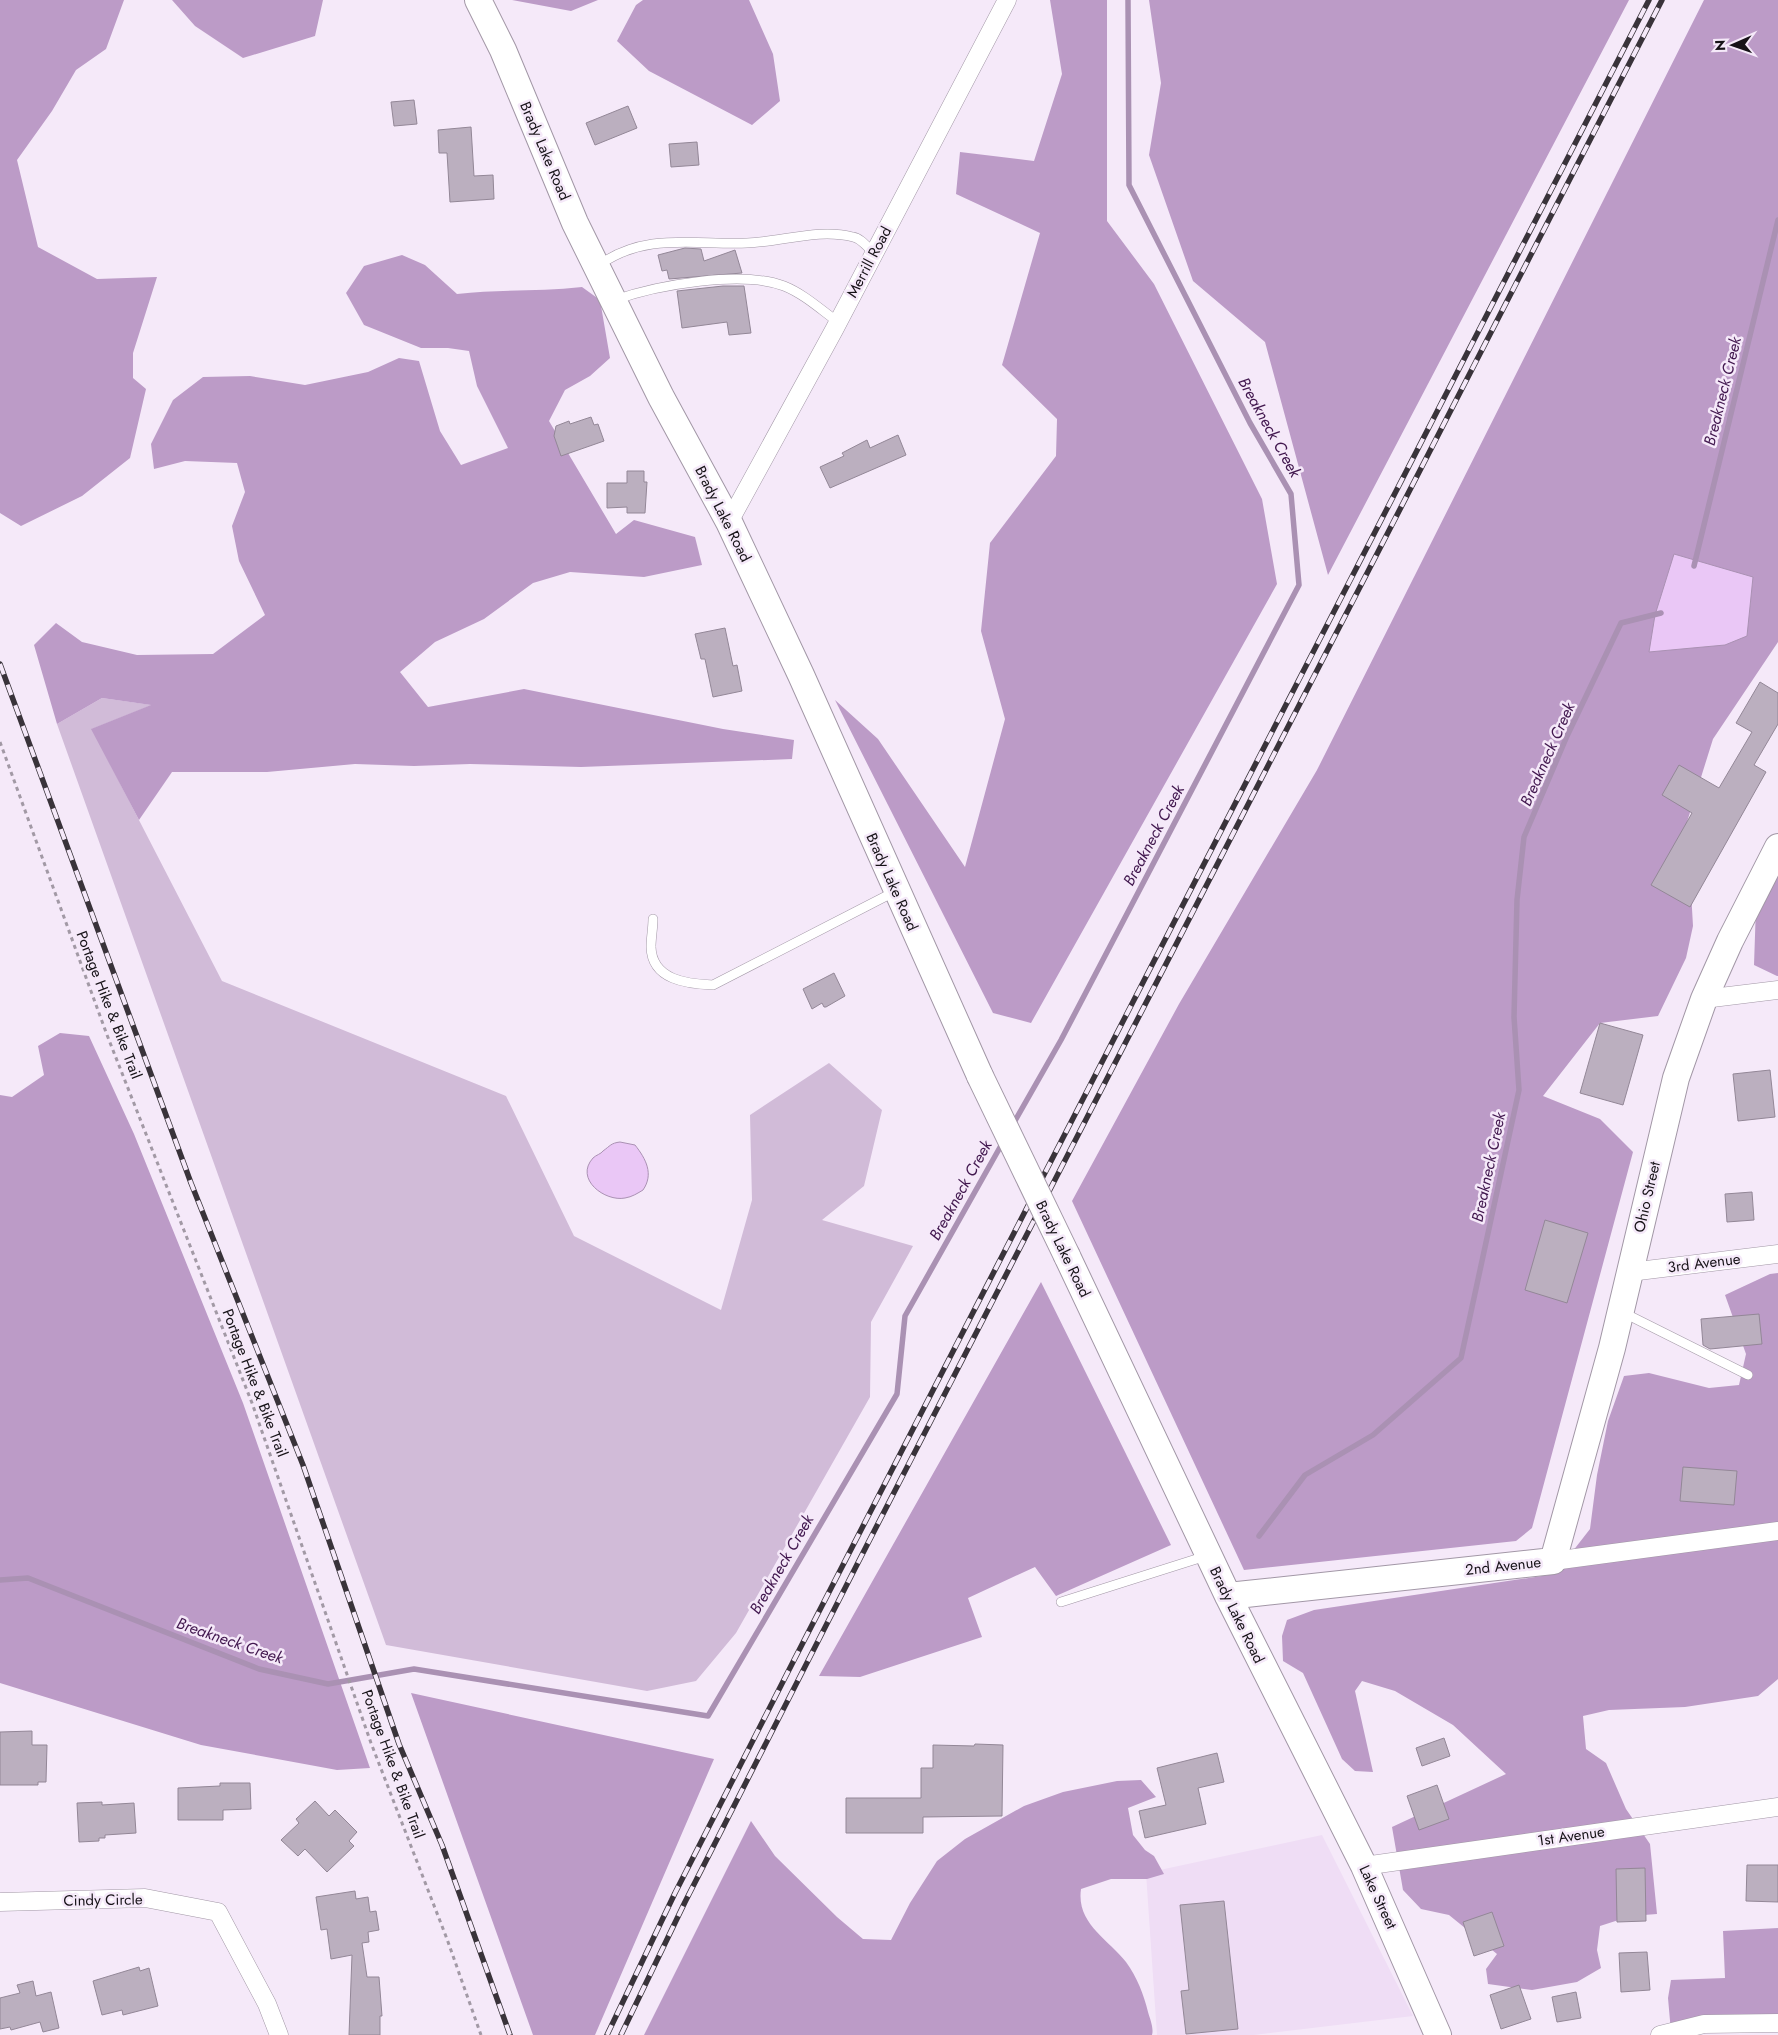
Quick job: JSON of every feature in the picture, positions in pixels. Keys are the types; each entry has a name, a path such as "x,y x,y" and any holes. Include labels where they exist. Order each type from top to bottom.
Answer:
{"street":[{"name":"Brady Lake Road","path":"478,0 503,50 575,223 661,397 729,522 801,675 980,1076 1208,1555 1310,1762"},
{"name":"Merrill Road","path":"729,522 838,322 1006,0"},
{"name":"Ohio Street","path":"1553,1561 1630,1272 1676,1078 1704,999 1730,941 1778,847"},
{"path":"1704,999 1778,990"},
{"name":"3rd Avenue","path":"1630,1272 1778,1254"},
{"name":"2nd Avenue","path":"1228,1596 1553,1561 1778,1531"},
{"name":"Lake Street","path":"1310,1762 1364,1866 1438,2035"},
{"name":"1st Avenue","path":"1364,1866 1778,1807"},
{"name":"Cindy Circle","path":"0,1902 145,1898 218,1912 267,2004 279,2035"},
{"path":"1660,2035 1704,2024 1778,2023"}],"lane":[{"path":"596,267 615,254 632,248 690,241 749,243 780,238 833,234 856,237 874,252"},
{"path":"613,301 672,285 740,279 762,280 784,286 803,296 838,322"},
{"path":"654,919 651,948 658,968 673,980 713,985 896,891"},
{"path":"1620,1310 1748,1375"},
{"path":"1062,1602 1208,1555"}],"path":[{"name":"Portage Hike & Bike Trail","path":"0,742 107,1036 252,1403 371,1743 447,1939 481,2035"}],"shaded area":[{"path":"0,0 124,0 106,49 76,70 52,111 17,160 38,247 97,279 157,277 133,353 133,378 146,389 130,458 82,496 21,526 0,513"},
{"path":"172,0 323,0 315,36 243,58 195,26"},
{"path":"512,0 598,0 571,11"},
{"path":"643,0 749,0 773,54 780,101 752,125 649,71 617,41 636,5"},
{"path":"1050,0 1107,0 1107,221 1154,284 1262,499 1277,584 1031,1023 993,1013 835,700 878,739 965,867 1005,719 981,631 990,543 1056,456 1057,419 1002,365 1040,233 956,194 960,152 1034,161 1062,74"},
{"path":"1149,0 1629,0 1328,575 1265,342 1193,281 1149,155 1161,83"},
{"path":"1704,0 1778,0 1778,642 1713,739 1687,822 1693,926 1686,958 1658,1016 1600,1023 1543,1096 1600,1119 1633,1152 1532,1528 1516,1541 1244,1570 1072,1201 1179,1004 1317,770"},
{"path":"402,255 425,265 457,294 582,287 600,300 610,358 590,376 565,390 549,421 616,534 634,520 695,537 702,565 644,577 570,572 533,583 484,619 435,642 400,672 428,707 524,689 723,729 794,740 792,759 581,767 470,764 414,766 355,764 267,772 172,772 139,820 91,729 151,705 102,698 57,724 34,645 56,623 82,642 137,655 213,654 265,615 239,561 232,526 245,492 237,463 185,461 154,469 151,444 173,400 203,377 250,376 305,385 368,372 399,358 419,361 440,431 461,465 508,448 477,386 469,351 448,348 421,348 364,325 346,293 364,266"},
{"path":"1674,554 1753,577 1747,636 1725,645 1649,652 1655,615"},
{"path":"102,698 152,705 92,729 222,981 506,1096 574,1236 721,1310 752,1200 750,1115 829,1063 882,1110 864,1186 822,1220 913,1246 871,1322 870,1397 736,1633 696,1681 647,1691 386,1645 57,724"},
{"path":"1778,867 1777,976 1754,965 1756,906"},
{"path":"60,1033 89,1036 134,1134 243,1403 370,1768 337,1770 201,1745 0,1683 0,1095 12,1097 44,1075 38,1046"},
{"path":"620,1142 635,1145 645,1161 648,1172 648,1178 643,1190 625,1198 617,1198 601,1193 594,1187 587,1174 588,1166 593,1158 611,1145"},
{"path":"1778,1273 1778,1679 1758,1696 1685,1707 1609,1710 1583,1716 1586,1749 1606,1763 1626,1809 1650,1844 1657,1914 1631,1916 1600,1926 1597,1950 1601,1968 1577,1982 1532,1990 1488,1984 1486,1969 1497,1954 1449,1915 1421,1909 1403,1890 1392,1827 1506,1774 1453,1725 1395,1691 1362,1681 1355,1691 1373,1772 1355,1771 1342,1759 1303,1673 1283,1661 1282,1636 1287,1620 1314,1610 1555,1574 1590,1529 1597,1475 1608,1421 1624,1376 1649,1373 1709,1388 1739,1385 1746,1354 1725,1295 1770,1274"},
{"path":"1041,1282 1171,1545 1056,1596 1035,1567 968,1598 982,1637 860,1677 819,1676"},
{"path":"411,1693 714,1759 595,2035 533,2035"},
{"path":"1141,1780 1156,1797 1128,1808 1133,1835 1145,1850 1154,1856 1164,1874 1147,1879 1111,1879 1081,1889 1081,1901 1083,1912 1088,1921 1126,1962 1134,1974 1140,1986 1152,2026 1152,2035 644,2035 751,1821 775,1856 837,1917 863,1939 891,1940 910,1903 937,1861 965,1839 1024,1806 1063,1792 1117,1781"},
{"path":"1322,1835 1413,2016 1254,2035 1157,2035 1146,1873"},
{"path":"1778,1928 1778,2023 1671,2032 1668,1998 1671,1980 1725,1978 1723,1931"}],"building":[{"path":"414,100 417,124 394,126 391,102"},
{"path":"628,106 637,128 595,145 586,123"},
{"path":"471,127 474,176 493,175 494,199 450,202 447,153 439,153 438,130"},
{"path":"697,142 699,165 671,167 669,144"},
{"path":"685,248 701,249 704,261 735,250 742,273 669,279 667,270 662,271 658,255"},
{"path":"723,286 744,286 751,333 729,335 727,322 682,328 677,291"},
{"path":"591,417 594,425 598,424 604,441 561,456 554,436 556,426 569,421 570,424"},
{"path":"898,435 906,455 830,488 820,467 844,456 842,453 867,440 870,448"},
{"path":"627,471 644,471 644,482 647,482 645,513 627,513 627,507 607,508 607,483 627,483"},
{"path":"725,628 733,666 737,665 742,691 713,697 705,659 701,659 695,634"},
{"path":"1760,682 1778,693 1778,724 1754,765 1766,772 1690,907 1651,885 1692,813 1662,795 1679,765 1719,788 1752,732 1736,723"},
{"path":"834,973 845,996 826,1007 822,1003 812,1009 803,989"},
{"path":"1600,1023 1643,1035 1623,1105 1580,1093"},
{"path":"1770,1070 1775,1117 1738,1121 1733,1074"},
{"path":"1752,1192 1754,1220 1727,1222 1725,1194"},
{"path":"1545,1220 1588,1233 1567,1303 1525,1290"},
{"path":"1759,1314 1762,1344 1710,1349 1703,1345 1701,1319"},
{"path":"1683,1467 1737,1471 1734,1505 1680,1501"},
{"path":"32,1731 32,1745 47,1745 46,1782 38,1782 38,1785 0,1785 0,1732"},
{"path":"1444,1738 1450,1756 1422,1766 1416,1748"},
{"path":"975,1744 1003,1745 1002,1816 923,1817 923,1833 846,1833 846,1798 921,1798 921,1768 933,1768 933,1745 974,1746"},
{"path":"1217,1753 1224,1782 1198,1788 1206,1824 1145,1838 1139,1811 1166,1805 1157,1768"},
{"path":"220,1783 250,1783 251,1809 223,1810 223,1820 178,1820 178,1788 220,1786"},
{"path":"1437,1785 1449,1819 1419,1830 1407,1796"},
{"path":"315,1801 329,1816 335,1810 357,1832 349,1841 354,1846 327,1872 305,1849 298,1856 281,1840 299,1823 296,1819"},
{"path":"102,1802 102,1805 134,1803 136,1833 105,1835 105,1838 99,1838 99,1841 79,1842 77,1803"},
{"path":"1747,1865 1778,1865 1778,1902 1746,1901"},
{"path":"1645,1868 1646,1921 1617,1922 1616,1869"},
{"path":"355,1891 356,1899 368,1897 370,1912 376,1911 379,1930 368,1932 369,1942 362,1943 367,1977 379,1977 382,2016 380,2016 380,2035 349,2035 352,1955 331,1959 327,1929 321,1930 316,1897"},
{"path":"1224,1901 1238,2029 1186,2034 1181,1991 1189,1990 1180,1905"},
{"path":"1492,1912 1504,1946 1474,1956 1463,1922"},
{"path":"1647,1952 1650,1990 1621,1992 1619,1953"},
{"path":"139,1967 140,1971 149,1968 158,2006 123,2015 122,2010 102,2015 93,1981"},
{"path":"33,1981 36,1996 51,1992 59,2028 43,2032 40,2022 11,2030 10,2027 0,2029 0,1998 20,1993 17,1985"},
{"path":"1519,1985 1531,2019 1501,2029 1490,1995"},
{"path":"1576,1992 1581,2018 1557,2022 1552,1997"}],"waterway":[{"name":"Breakneck Creek","path":"1012,1126 1061,1040 1299,585 1291,494 1250,423 1129,185 1128,0"},
{"name":"Breakneck Creek","path":"1694,566 1778,220"},
{"name":"Breakneck Creek","path":"1259,1536 1305,1475 1373,1435 1461,1358 1519,1090 1514,1017 1517,900 1524,837 1567,736 1621,623 1661,613"},
{"name":"Breakneck Creek","path":"0,1580 28,1578 259,1669 328,1684 414,1669 708,1716 897,1394 905,1316 1003,1142"}],"railway":[{"path":"607,2035 675,1893 793,1662 1649,0"},
{"path":"621,2035 685,1902 867,1545 1662,0"},
{"path":"0,664 191,1183 303,1465 399,1744 442,1845 510,2035"}]}
